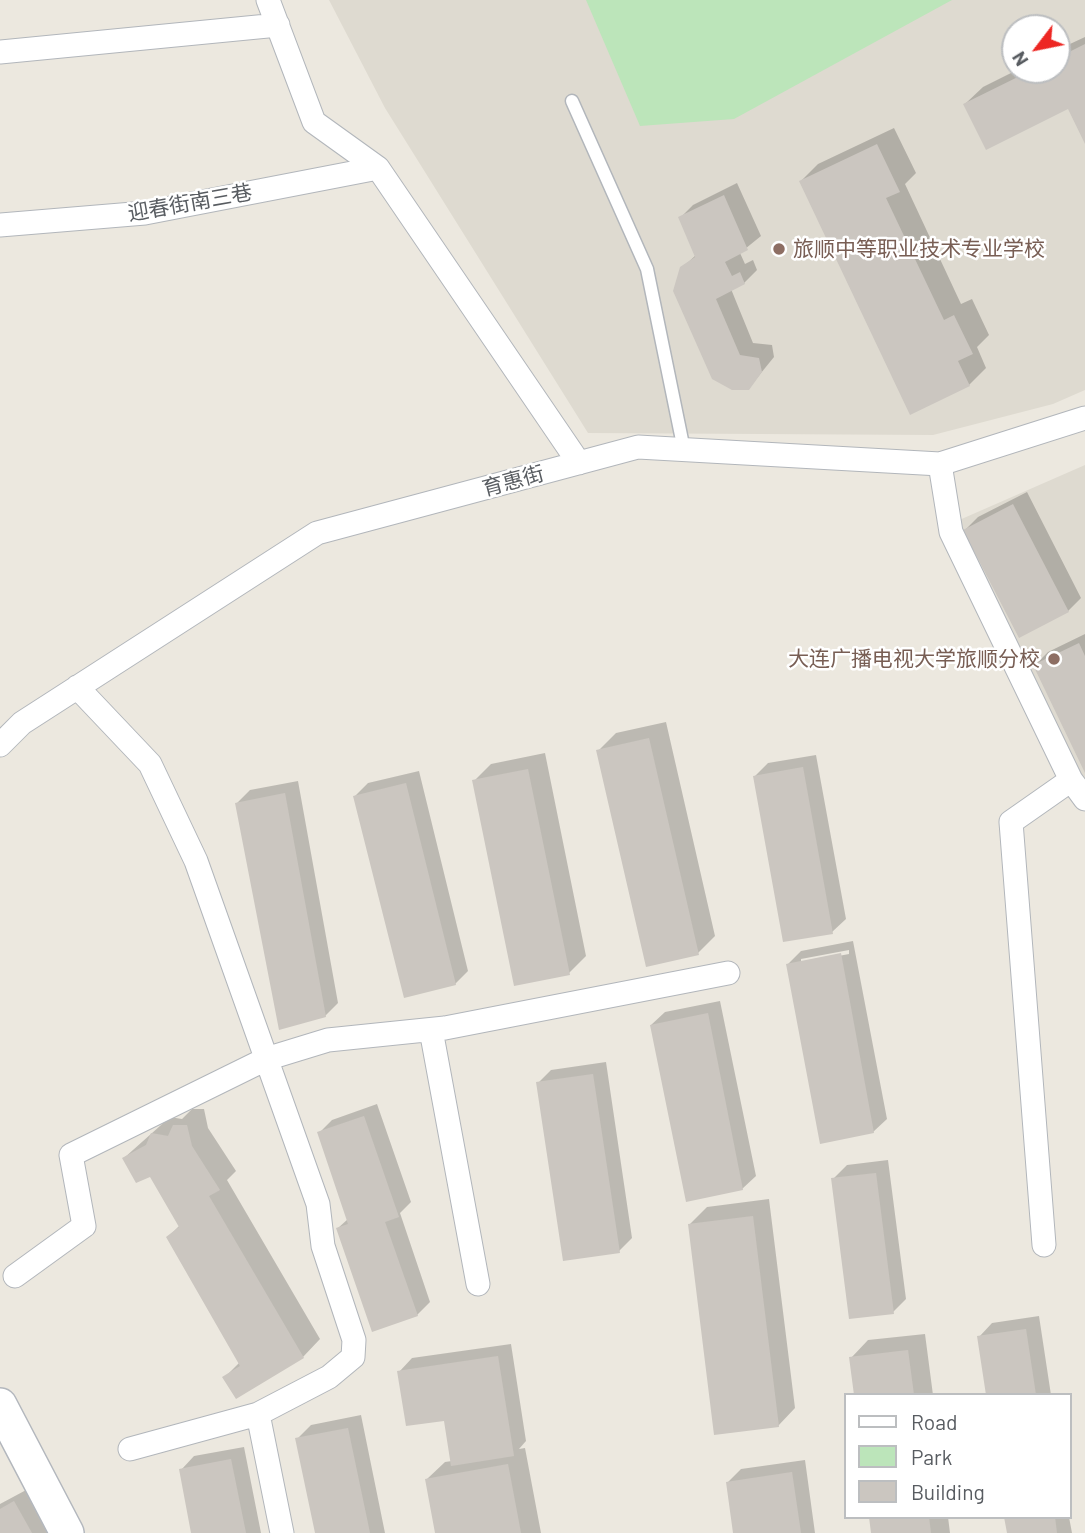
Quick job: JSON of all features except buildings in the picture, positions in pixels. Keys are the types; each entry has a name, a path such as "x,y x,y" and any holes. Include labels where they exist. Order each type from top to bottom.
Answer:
{"street":[{"path":"268,0 314,122 378,168 579,463"},
{"path":"0,52 278,25"},
{"name":"迎春街南三巷","path":"0,225 145,213 378,168"},
{"name":"育惠街","path":"0,745 22,723 317,533 638,447 940,464 1085,418"},
{"path":"940,464 951,532 1071,780 1085,799"},
{"path":"77,687 150,764 196,861 318,1204 323,1246 354,1340 353,1357 329,1377 258,1414 130,1449"},
{"path":"1044,1245 1012,822 1071,780"},
{"path":"15,1276 84,1226 71,1155 266,1059 328,1040 431,1030 728,973"},
{"path":"431,1030 478,1284"},
{"path":"0,1405 67,1533"},
{"path":"258,1414 282,1533"}],"lane":[{"path":"572,101 648,269 684,450"}],"shaded area":[{"name":"旅顺中等职业技术专业学校","path":"329,0 1085,0 1085,390 1053,404 933,435 588,433 385,108"},
{"name":"大连广播电视大学旅顺分校","path":"1085,465 1085,785 957,521"}],"green space":[{"path":"586,0 952,0 734,119 640,126"}],"place":[{"name":"旅顺中等职业技术专业学校","path":"779,249"},
{"name":"大连广播电视大学旅顺分校","path":"1054,659"}]}
